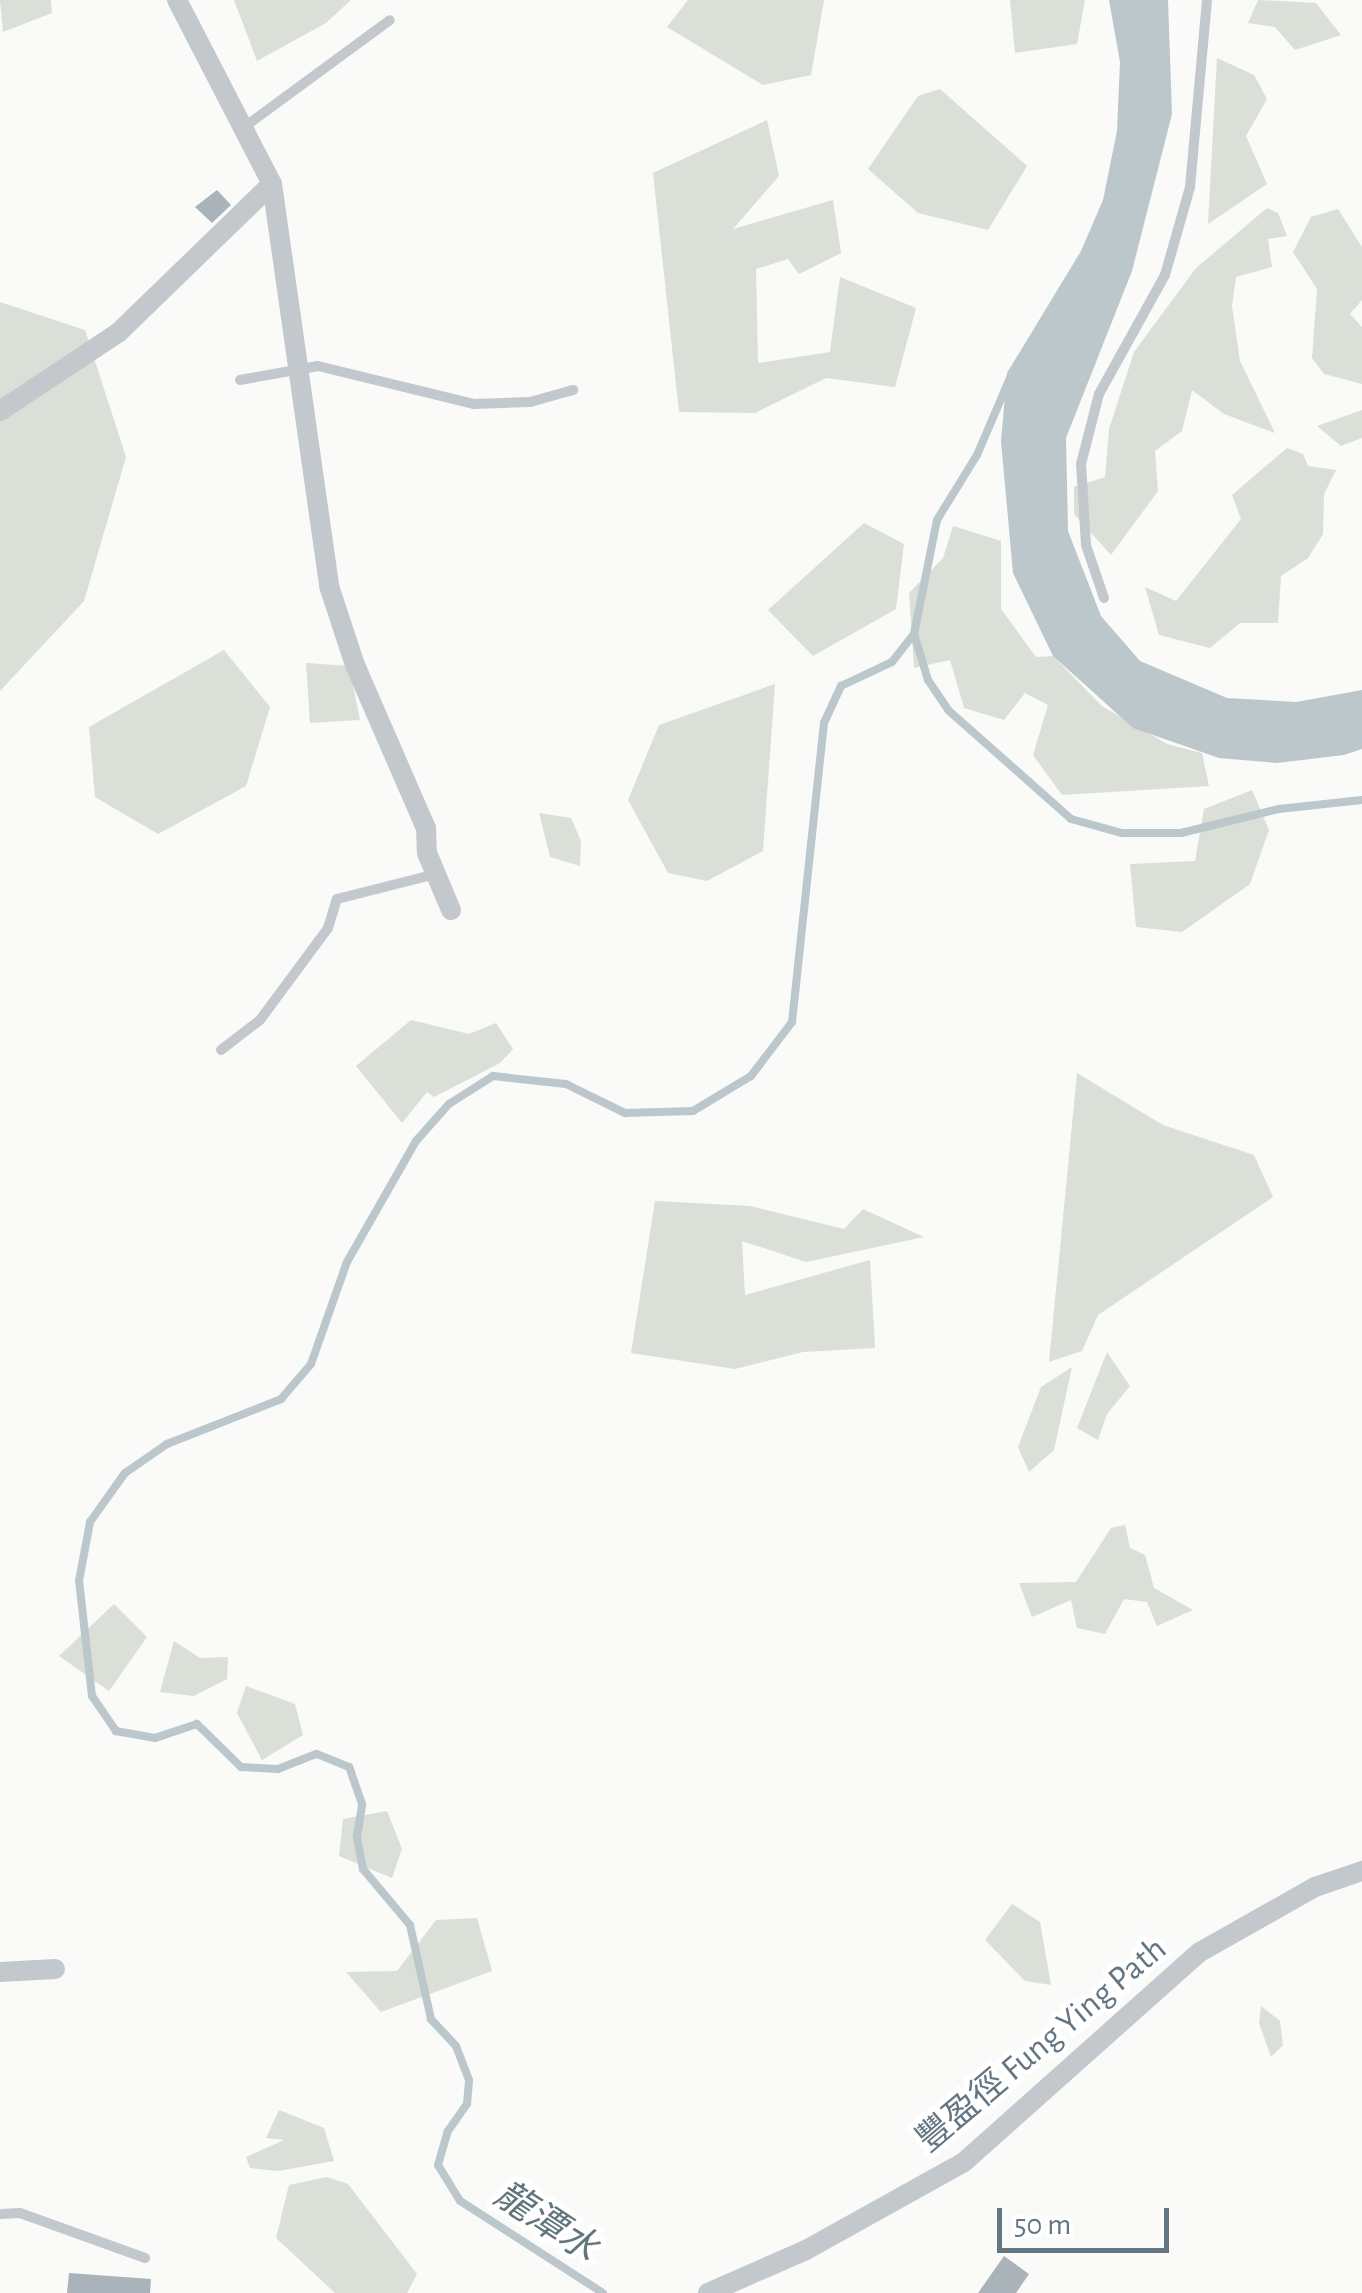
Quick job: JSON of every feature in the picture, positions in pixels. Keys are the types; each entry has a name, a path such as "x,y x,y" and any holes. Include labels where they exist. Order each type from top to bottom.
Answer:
{"street":[{"path":"177,0 247,125 272,184 329,586 355,665 426,828 436,874 451,910"},
{"path":"0,411 118,333 272,184"},
{"name":"豐盈徑 Fung Ying Path","path":"708,2293 806,2250 964,2162 1200,1952 1315,1887 1362,1871"},
{"path":"0,1972 55,1970"}],"lane":[{"path":"1104,598 1086,545 1081,464 1098,394 1165,275 1190,187 1207,0"},
{"path":"247,125 390,20"},
{"path":"240,380 300,366 474,404 530,402 573,390"},
{"path":"221,1050 260,1020 328,928 337,899 436,874"},
{"path":"0,2214 37,2218 145,2258"}],"shaded area":[{"path":"0,0 51,0 52,13 3,32"},
{"path":"234,0 351,0 326,23 257,61"},
{"path":"688,0 824,0 811,75 763,85 667,27"},
{"path":"1010,0 1085,0 1077,44 1015,53"},
{"path":"1109,0 1168,0 1172,114 1132,271 1066,438 1068,531 1101,616 1140,661 1227,698 1296,702 1362,690 1362,749 1344,755 1277,763 1219,758 1133,728 1053,656 1013,573 1001,441 1007,373 1081,251 1103,200 1117,131 1120,62"},
{"path":"1258,0 1316,3 1341,35 1295,50 1275,27 1248,23"},
{"path":"1217,58 1254,75 1267,99 1246,136 1267,184 1208,224"},
{"path":"940,89 1027,166 988,230 918,213 868,169 918,96"},
{"path":"767,120 779,176 733,229 833,200 841,253 799,274 788,259 756,269 758,363 830,352 840,277 916,308 895,387 826,378 755,413 679,412 653,173"},
{"path":"1267,208 1278,213 1287,236 1268,239 1272,267 1236,277 1232,306 1240,361 1275,433 1224,414 1192,390 1182,431 1155,451 1158,491 1111,555 1074,514 1074,487 1105,477 1109,429 1134,352 1196,268"},
{"path":"1338,209 1362,247 1362,300 1350,314 1362,327 1362,384 1324,374 1312,358 1317,289 1293,252 1311,217"},
{"path":"0,302 85,330 126,457 84,601 0,691"},
{"path":"1362,410 1362,438 1341,446 1317,426"},
{"path":"1287,448 1303,454 1308,466 1336,470 1324,494 1323,534 1308,558 1281,576 1278,623 1240,623 1210,648 1159,635 1145,587 1176,601 1241,519 1232,495"},
{"path":"864,523 904,544 896,609 813,656 768,610"},
{"path":"953,526 1001,541 1001,609 1036,657 1053,656 1102,706 1167,744 1202,753 1209,786 1062,795 1033,755 1048,705 1025,693 1004,720 964,708 950,660 914,668 909,593 943,558"},
{"path":"224,650 270,707 246,786 158,834 95,797 89,727"},
{"path":"306,663 349,666 360,720 310,723"},
{"path":"775,684 763,851 707,881 668,873 628,800 659,725"},
{"path":"1252,790 1269,830 1250,884 1182,932 1136,927 1130,864 1195,861 1204,809"},
{"path":"539,813 571,818 581,841 580,866 550,857"},
{"path":"411,1020 469,1034 496,1023 513,1049 500,1063 434,1097 427,1092 402,1123 356,1066"},
{"path":"1077,1073 1163,1125 1254,1155 1273,1197 1098,1315 1082,1351 1049,1362"},
{"path":"655,1201 750,1206 844,1229 863,1209 924,1237 806,1262 742,1241 745,1295 870,1260 875,1348 803,1352 735,1369 631,1353"},
{"path":"1107,1352 1130,1386 1107,1414 1098,1440 1077,1428"},
{"path":"1072,1367 1054,1450 1029,1472 1018,1447 1041,1387"},
{"path":"1125,1525 1130,1548 1145,1555 1154,1588 1193,1610 1157,1626 1147,1602 1124,1599 1105,1634 1077,1628 1071,1600 1032,1617 1019,1583 1076,1582 1111,1528"},
{"path":"114,1604 147,1637 109,1691 59,1656"},
{"path":"174,1641 200,1658 228,1657 227,1679 194,1696 160,1692"},
{"path":"246,1686 295,1704 303,1735 262,1760 237,1713"},
{"path":"387,1811 402,1849 392,1878 339,1856 343,1819"},
{"path":"1012,1904 1040,1922 1051,1985 1025,1981 985,1940"},
{"path":"477,1918 492,1971 381,2012 346,1972 397,1971 436,1920"},
{"path":"1261,2006 1280,2021 1283,2045 1271,2057 1259,2023"},
{"path":"279,2110 324,2128 334,2161 278,2171 250,2168 246,2157 284,2140 266,2138"},
{"path":"327,2177 348,2184 417,2274 407,2293 335,2293 276,2238 289,2185"}],"building":[{"path":"217,190 231,205 212,223 195,207"},
{"path":"1004,2256 1029,2274 1016,2293 978,2293"},
{"path":"69,2273 151,2279 150,2293 67,2293"}],"waterway":[{"name":"龍潭水","path":"603,2293 460,2201 438,2165 448,2131 467,2104 469,2080 456,2046 431,2019 410,1925 363,1869 357,1837 362,1804 349,1767 316,1754 278,1769 241,1767 197,1724 155,1738 116,1731 92,1696 79,1581 90,1522 125,1473 167,1444 281,1399 311,1364 347,1262 416,1141 449,1104 493,1076 566,1084 625,1113 693,1111 751,1076 792,1022 824,723 841,686 892,662 914,634 937,520 977,455 1013,371"},
{"path":"914,634 928,680 948,710 1071,819 1122,833 1181,833 1279,809 1362,800"}]}
